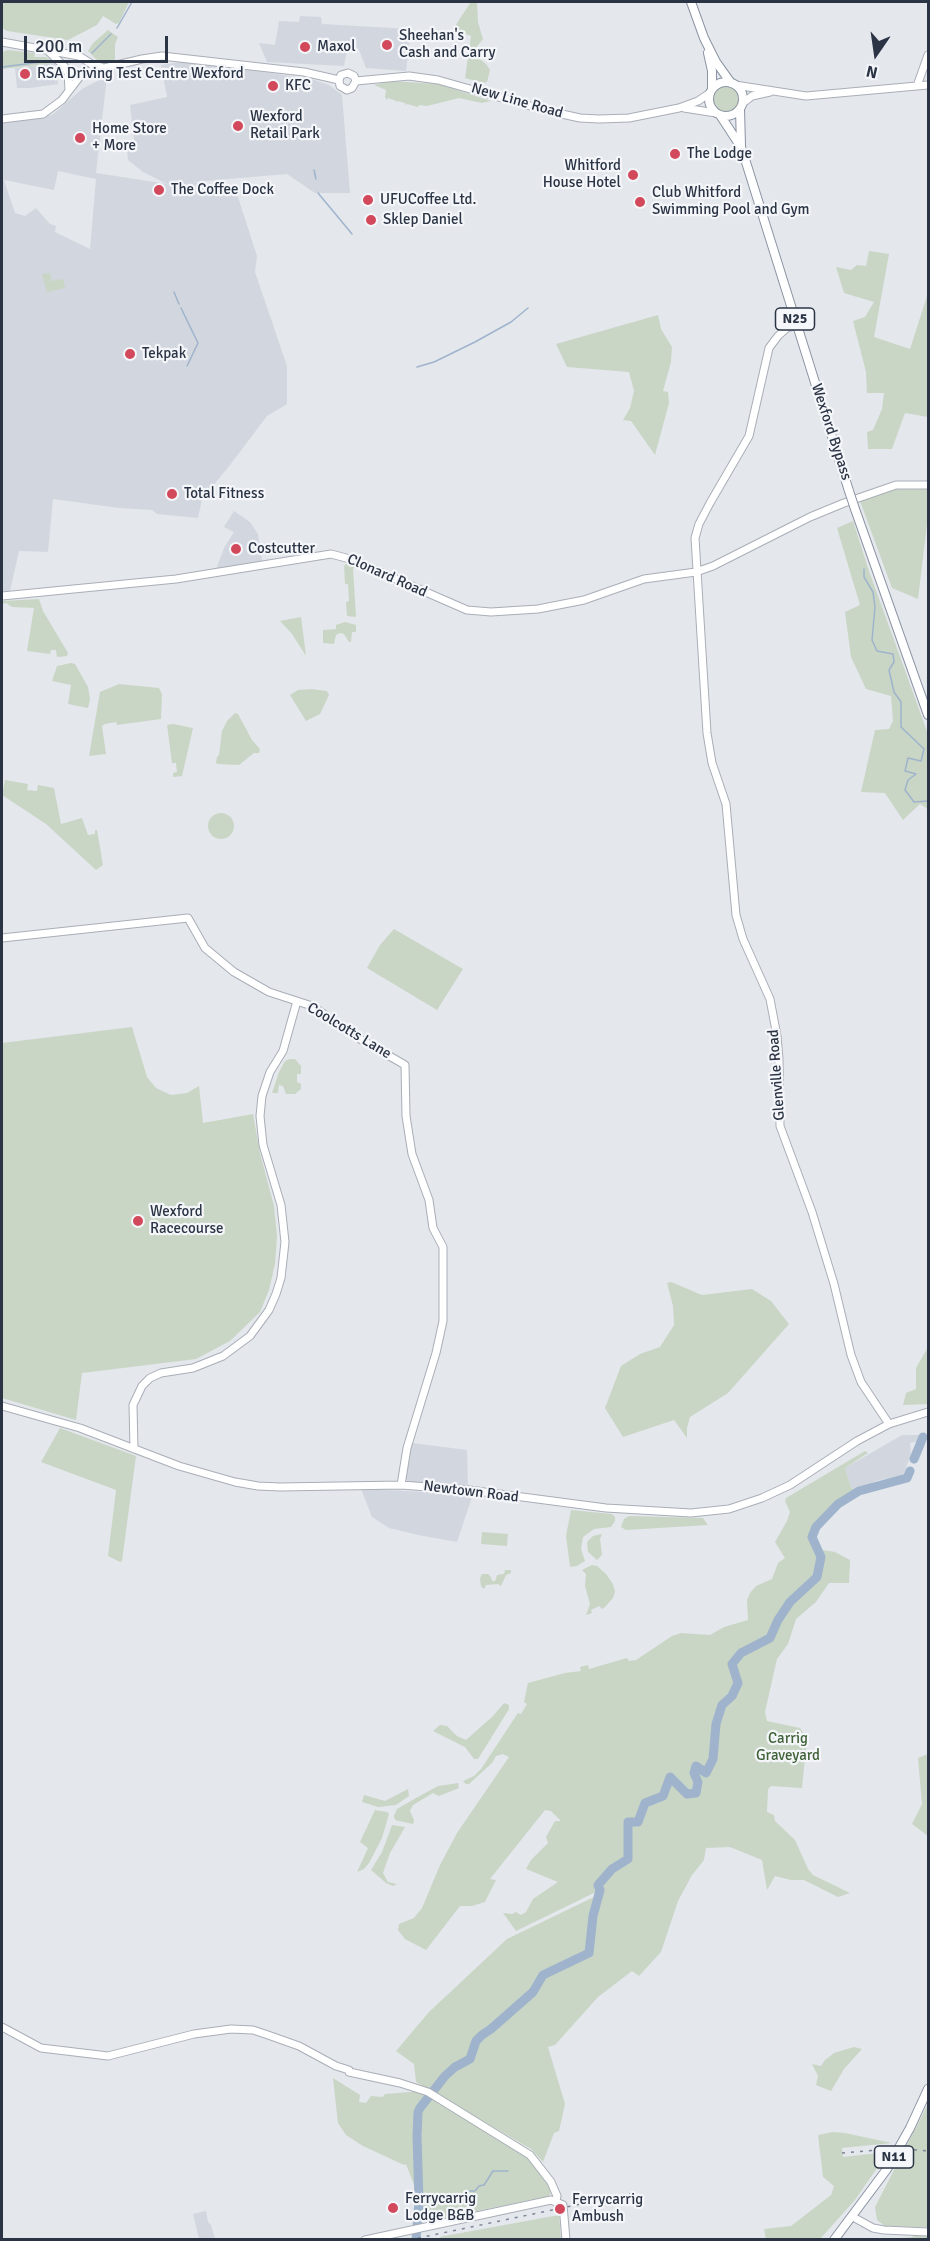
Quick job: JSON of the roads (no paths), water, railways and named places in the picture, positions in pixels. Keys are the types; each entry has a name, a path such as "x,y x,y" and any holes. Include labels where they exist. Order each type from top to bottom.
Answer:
{"highway":[{"name":"N25","path":"691,2 704,38 712,71 710,104 718,114"},
{"name":"N25","path":"704,38 720,69 742,92 741,106"},
{"path":"711,91 721,83 733,84"},
{"path":"718,114 731,116 741,106"},
{"name":"Wexford Bypass","path":"741,106 741,147"},
{"name":"Wexford Bypass","path":"718,114 741,147 849,491 928,715"},
{"name":"N11","path":"834,2240 887,2169 928,2089"}],"street":[{"path":"2,42 75,55 93,65 107,68"},
{"path":"2,48 12,44"},
{"path":"47,50 74,76 162,56 304,72 339,81"},
{"path":"69,90 67,70 69,58 75,55"},
{"path":"917,86 928,55"},
{"path":"2,119 43,114 62,100 82,74 86,67 85,60"},
{"path":"348,73 354,76 356,81 352,88 347,90 342,88 339,81 341,75 348,73"},
{"name":"New Line Road","path":"356,81 408,76 437,80 580,118 622,118 679,108 694,108 718,114"},
{"path":"733,84 810,96 928,85"},
{"name":"New Line Road","path":"679,108 698,101 711,91"},
{"path":"741,106 752,96 773,92"},
{"name":"Glenville Road","path":"797,325 788,328 778,336 769,348 749,436 699,524 695,538 710,753 726,804 736,915 744,942 770,999 779,1059 780,1126 812,1212 834,1284 851,1355 861,1382 889,1424"},
{"name":"Clonard Road","path":"2,596 176,579 331,554 364,565 457,607 478,612 566,605 644,579 696,572 844,503 896,485 928,484"},
{"name":"Coolcotts Lane","path":"2,938 188,918 205,948 234,972 269,992 312,1006 360,1039 405,1065 406,1116 412,1154 429,1200 433,1228 443,1246 443,1275 442,1321 436,1353 407,1449 401,1485"},
{"path":"134,1449 133,1405 142,1386 150,1378 161,1373 193,1368 230,1352 255,1330 269,1310 276,1294 281,1278 285,1242 282,1205 263,1145 260,1116 262,1096 270,1072 283,1051 297,1001"},
{"name":"Newtown Road","path":"2,1406 51,1419 178,1466 258,1486 401,1485 469,1490 545,1502 621,1510 674,1513 712,1511 762,1498 790,1485 857,1441 889,1424 928,1412"},
{"path":"2,2027 41,2048 108,2056 194,2034 253,2030 299,2046 336,2066 349,2070 350,2073 406,2084 431,2093 530,2155 551,2182 557,2196 556,2200"},
{"path":"365,2240 535,2202 556,2200 563,2205 566,2240"},
{"path":"853,2217 873,2228 928,2232"}],"waterway":[{"path":"117,28 132,2"},
{"path":"92,53 111,34"},
{"path":"2,67 49,61"},
{"path":"314,170 316,179"},
{"path":"318,193 352,234"},
{"path":"174,292 179,304"},
{"path":"181,308 198,343 187,366"},
{"path":"417,367 434,362 475,342 511,322 528,308"},
{"path":"864,569 864,577 873,592 875,607 872,640 877,651 893,654 894,662 889,670 894,692 901,702 901,727 924,749 921,761 908,758 905,771 916,774 908,780 905,790 914,802 928,801"},
{"path":"914,1459 923,1437"},
{"path":"416,2240 419,2201 417,2136 420,2108 445,2076 455,2067 470,2059 476,2041 533,1992 543,1975 589,1953 593,1916 600,1890 598,1885 612,1869 628,1859 628,1822 638,1822 645,1803 663,1796 670,1777 687,1794 696,1793 698,1782 694,1773 696,1766 706,1773 713,1759 716,1724 722,1705 732,1696 738,1683 732,1664 741,1653 770,1638 790,1602 817,1577 821,1557 812,1537 816,1527 838,1504 859,1491 907,1478 910,1471"},
{"path":"469,2191 475,2191 479,2186 484,2185 493,2171 508,2171"}],"railway":[{"path":"842,2153 888,2149"},
{"path":"905,2149 928,2151"},
{"path":"409,2240 638,2192"}],"place":[{"name":"Sheehan's Cash and Carry","path":"387,45"},
{"name":"Maxol","path":"305,47"},
{"name":"RSA Driving Test Centre Wexford","path":"25,74"},
{"name":"KFC","path":"273,86"},
{"name":"Wexford Retail Park","path":"238,126"},
{"name":"Home Store + More","path":"80,138"},
{"name":"The Lodge","path":"675,154"},
{"name":"Whitford House Hotel","path":"633,175"},
{"name":"The Coffee Dock","path":"159,190"},
{"name":"UFUCoffee Ltd.","path":"368,200"},
{"name":"Club Whitford Swimming Pool and Gym","path":"640,202"},
{"name":"Sklep Daniel","path":"371,220"},
{"name":"Tekpak","path":"130,354"},
{"name":"Total Fitness","path":"172,494"},
{"name":"Costcutter","path":"236,549"},
{"name":"Wexford Racecourse","path":"138,1221"},
{"name":"Ferrycarrig Lodge B&B","path":"393,2208"},
{"name":"Ferrycarrig Ambush","path":"560,2209"}],"park label":[{"name":"Carrig Graveyard","path":"788,1748"}]}
